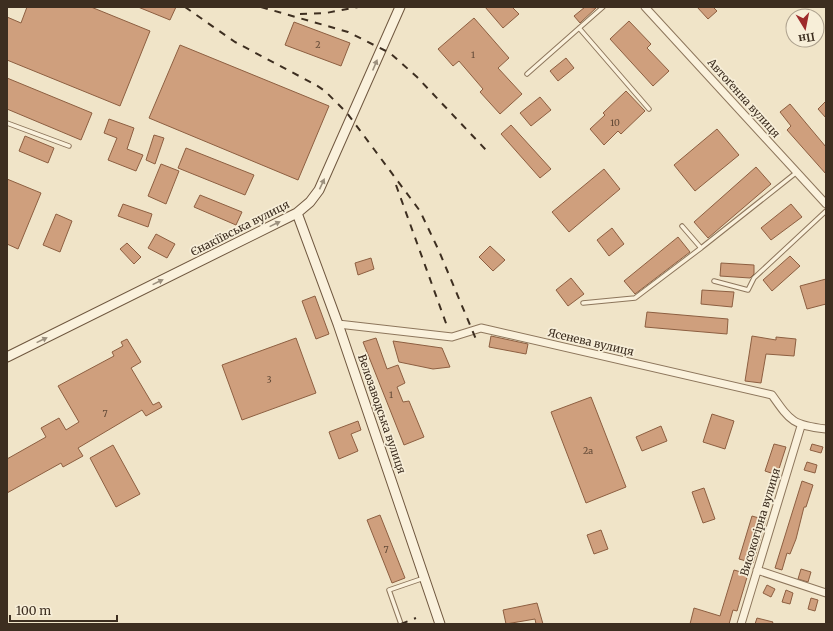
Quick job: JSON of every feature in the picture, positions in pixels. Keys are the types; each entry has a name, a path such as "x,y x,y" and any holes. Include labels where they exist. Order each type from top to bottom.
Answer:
{"street":[{"name":"Єнакіївська вулиця","path":"7,357 297,213 310,202 319,190 400,7"},
{"name":"Автоґенна вулиця","path":"645,7 826,204"},
{"name":"Велозаводська вулиця","path":"297,213 338,324 440,624"},
{"name":"Ясенева вулиця","path":"338,324 452,338 481,328 772,395 786,414 801,426"},
{"path":"801,426 826,429"},
{"name":"Високогірна вулиця","path":"741,624 801,426"},
{"path":"757,570 826,593"}],"lane":[{"path":"527,74 603,7"},
{"path":"579,28 649,109"},
{"path":"7,123 69,146"},
{"path":"583,303 635,298 797,172"},
{"path":"714,281 748,290 754,278 826,211"},
{"path":"682,226 701,248"},
{"path":"401,624 389,590 425,578"}],"building":[{"path":"27,7 91,7 150,31 120,106 7,60 7,17 21,23"},
{"path":"138,7 176,7 170,20"},
{"path":"485,7 512,7 519,14 503,28"},
{"path":"585,7 596,8 580,23 574,16"},
{"path":"697,7 713,7 717,11 708,19"},
{"path":"474,18 509,58 498,68 522,94 500,114 480,92 483,89 459,61 453,66 438,49"},
{"path":"629,21 651,44 647,48 669,71 653,86 610,39"},
{"path":"294,22 350,43 341,66 285,45"},
{"path":"180,45 329,106 298,180 149,118"},
{"path":"566,58 574,68 558,81 550,71"},
{"path":"7,78 92,113 81,140 7,109"},
{"path":"626,91 645,111 621,134 618,131 604,145 590,129 605,115 603,113"},
{"path":"540,97 551,110 531,126 520,113"},
{"path":"826,101 826,118 818,109"},
{"path":"790,104 826,147 826,174 787,130 791,126 780,112"},
{"path":"109,119 134,128 127,149 143,155 136,171 108,160 117,138 104,133"},
{"path":"511,125 551,169 540,178 501,134"},
{"path":"717,129 739,155 695,191 674,165"},
{"path":"154,135 164,138 155,164 146,160"},
{"path":"25,136 54,148 48,163 19,151"},
{"path":"186,148 254,175 245,195 178,168"},
{"path":"161,164 179,171 166,204 148,196"},
{"path":"756,167 771,184 708,238 694,222"},
{"path":"604,169 620,189 569,232 552,212"},
{"path":"7,179 41,193 18,249 7,244"},
{"path":"200,195 242,212 236,225 194,207"},
{"path":"123,204 152,214 148,227 118,216"},
{"path":"791,204 802,217 771,240 761,228"},
{"path":"56,214 72,221 60,252 43,245"},
{"path":"612,228 624,244 609,256 597,240"},
{"path":"156,234 175,244 167,258 148,248"},
{"path":"678,237 690,252 635,294 624,281"},
{"path":"127,243 141,257 134,264 120,249"},
{"path":"490,246 505,260 493,271 479,257"},
{"path":"790,256 800,266 772,291 763,280"},
{"path":"371,258 374,269 358,275 355,263"},
{"path":"721,263 754,265 754,274 750,278 720,276"},
{"path":"571,278 584,294 568,306 556,290"},
{"path":"826,279 826,304 807,309 800,286"},
{"path":"702,290 734,292 732,307 701,304"},
{"path":"315,296 329,334 316,339 302,301"},
{"path":"647,312 728,319 727,334 645,327"},
{"path":"491,336 528,344 526,354 489,347"},
{"path":"752,336 776,340 776,337 796,339 794,356 766,354 761,383 745,381"},
{"path":"296,338 316,393 242,420 222,365"},
{"path":"376,338 387,369 398,365 405,383 397,387 403,402 409,401 424,437 404,445 363,342"},
{"path":"127,339 141,362 131,368 153,405 159,402 162,407 146,416 142,410 78,448 83,456 63,467 61,463 7,493 7,459 46,437 41,428 59,418 66,430 79,422 58,386 114,356 112,352 123,346 121,342"},
{"path":"393,341 442,348 450,367 433,369 399,362"},
{"path":"591,397 626,487 586,503 551,412"},
{"path":"712,414 734,421 725,449 703,442"},
{"path":"358,421 361,430 351,434 358,451 339,459 329,432"},
{"path":"661,426 667,441 642,451 636,437"},
{"path":"774,444 786,447 777,475 765,471"},
{"path":"812,444 823,447 821,453 810,450"},
{"path":"113,445 140,494 116,507 90,458"},
{"path":"807,462 817,465 815,473 804,470"},
{"path":"802,481 813,485 806,507 804,507 796,539 790,554 787,553 782,570 775,568"},
{"path":"704,488 715,519 703,523 692,492"},
{"path":"380,515 405,578 392,583 367,520"},
{"path":"752,516 766,520 753,563 739,559"},
{"path":"601,530 608,549 594,554 587,535"},
{"path":"801,569 811,572 808,582 798,579"},
{"path":"734,570 748,574 737,611 733,610 729,624 690,624 694,608 720,616"},
{"path":"767,585 775,589 771,597 763,593"},
{"path":"786,590 793,593 790,604 782,602"},
{"path":"811,598 818,600 815,611 808,609"},
{"path":"537,603 543,624 536,624 535,619 506,624 503,610"},
{"path":"757,618 773,622 772,624 755,624"}],"railway":[{"path":"185,7 235,42 316,85 325,91 347,113 420,211 439,251 478,344"},
{"path":"261,7 348,32 390,53 417,77 486,150"},
{"path":"300,14 326,13 358,7"},
{"path":"396,185 447,326"},
{"path":"401,624 416,618"}]}
